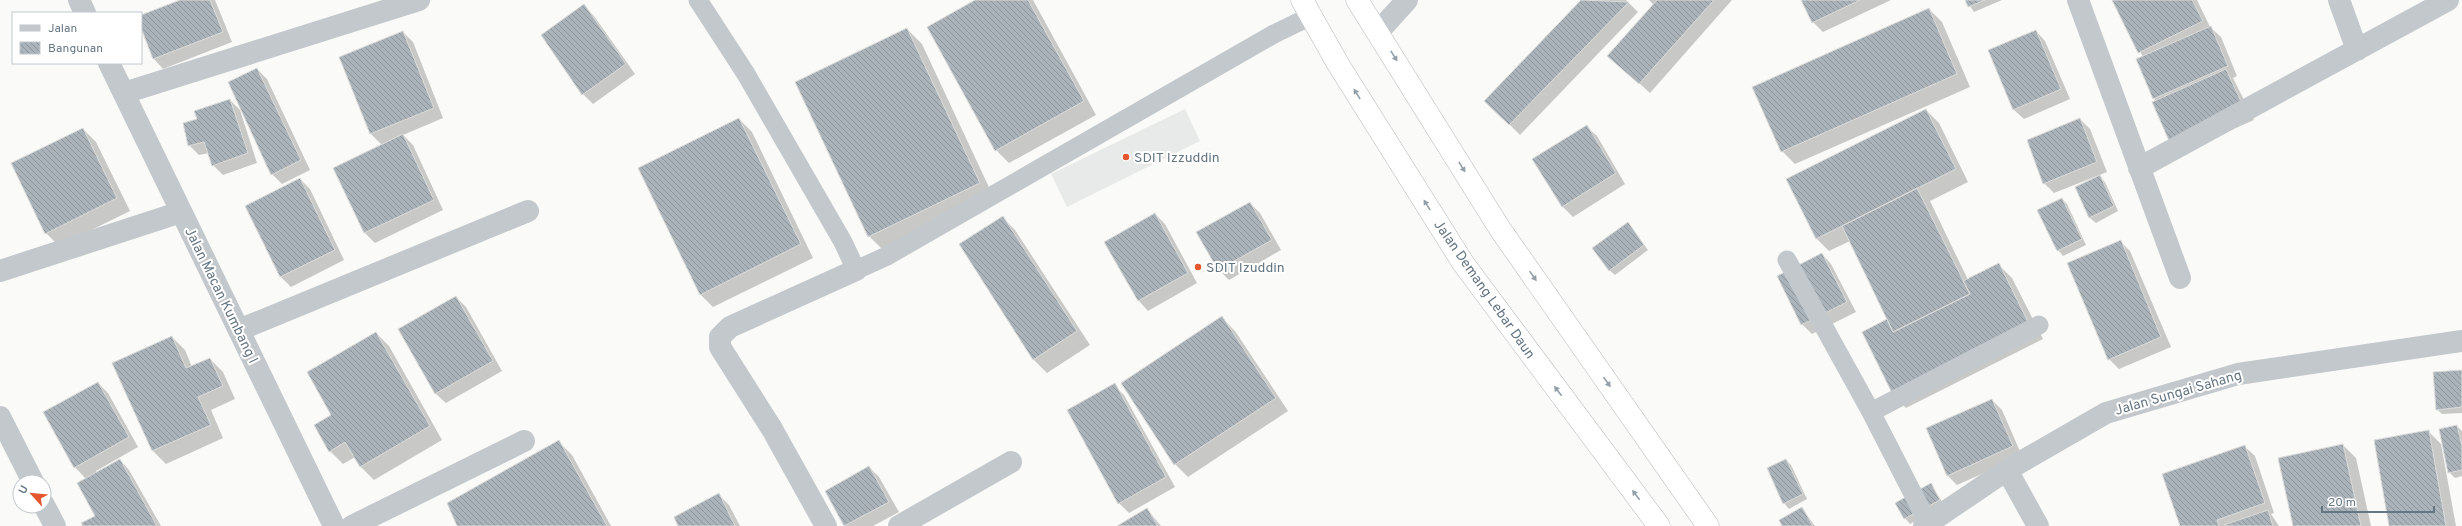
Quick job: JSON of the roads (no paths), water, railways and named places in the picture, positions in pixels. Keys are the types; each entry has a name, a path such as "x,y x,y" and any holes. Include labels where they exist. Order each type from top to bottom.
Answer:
{"highway":[{"path":"1357,0 1500,229 1708,526"},
{"name":"Jalan Demang Lebar Daun","path":"1306,8 1338,64 1463,263 1659,526"}],"street":[{"path":"79,0 85,12"},
{"path":"124,93 419,0"},
{"path":"1378,32 1406,0"},
{"path":"2078,0 2180,278"},
{"path":"2339,0 2357,50"},
{"path":"2140,168 2448,0"},
{"name":"Jalan Macan Kumbang I","path":"110,64 334,526"},
{"path":"239,330 528,211"},
{"path":"0,271 181,212"},
{"path":"826,526 772,429 720,347 720,337 730,327 856,270"},
{"name":"Jalan Sungai Sahang","path":"1926,525 2007,470 2106,413 2165,394 2238,374 2462,341"},
{"path":"0,417 28,474"},
{"path":"352,526 524,441"},
{"path":"899,526 1011,462"},
{"path":"2007,470 2038,526"},
{"path":"49,514 55,526"}],"lane":[{"path":"698,0 746,74 843,242 856,270 887,256 1274,34 1306,8"},
{"path":"1787,260 1871,412 1926,525"},
{"path":"1871,412 2039,325"}],"place":[{"name":"SDIT Izzuddin","path":"1126,157"},
{"name":"SDIT Izuddin","path":"1198,267"}]}
